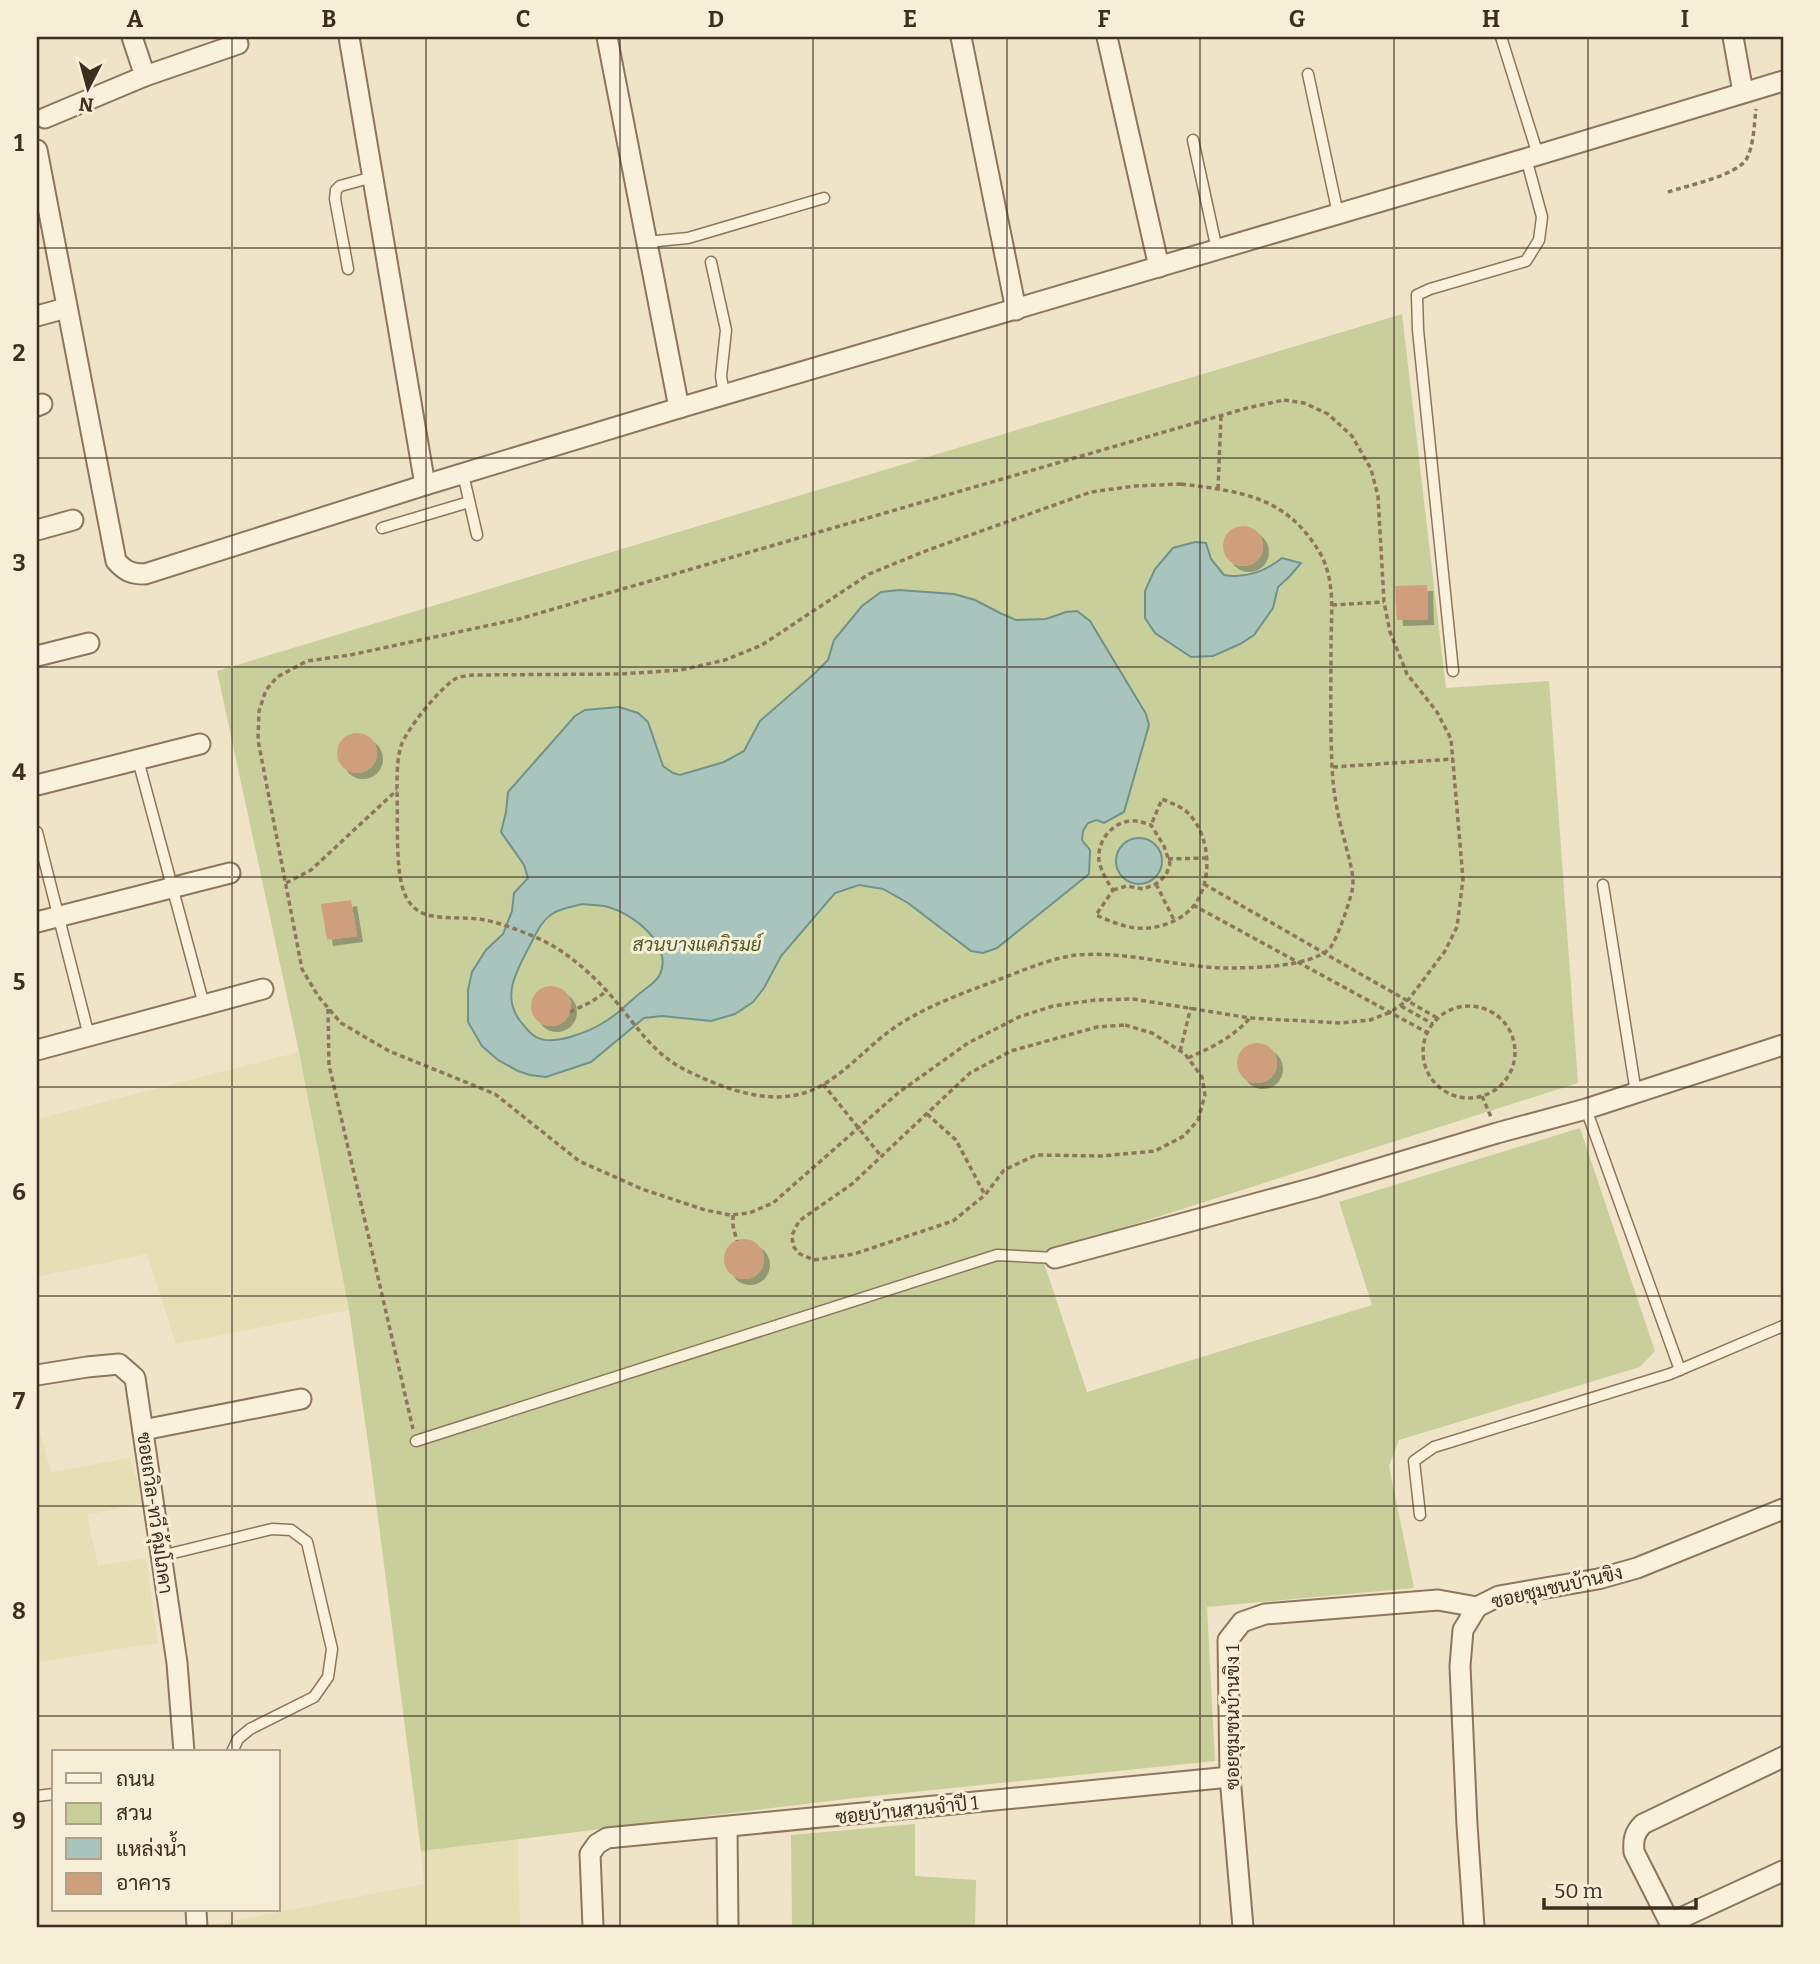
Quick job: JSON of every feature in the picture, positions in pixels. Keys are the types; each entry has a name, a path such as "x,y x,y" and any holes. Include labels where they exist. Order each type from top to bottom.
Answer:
{"street":[{"path":"132,37 145,76"},
{"path":"349,37 425,485"},
{"path":"607,37 679,408"},
{"path":"961,37 1016,310"},
{"path":"1107,37 1159,267"},
{"path":"1733,37 1751,90"},
{"path":"45,118 145,76 238,44"},
{"path":"37,150 116,561 124,570 145,574 679,408 1783,81"},
{"path":"37,316 66,308"},
{"path":"37,530 73,520"},
{"path":"37,656 89,643"},
{"path":"37,785 200,744"},
{"path":"37,922 230,873"},
{"path":"37,1050 263,989"},
{"path":"1055,1258 1317,1187 1586,1109 1783,1045"},
{"name":"ซอยถวิล-ทวี คุ้มโภคา","path":"37,1375 119,1364 135,1378 177,1663 184,1750"},
{"path":"143,1430 301,1399"},
{"name":"ซอยชุมชนบ้านขิง","path":"1474,1927 1460,1666 1463,1630 1477,1607 1499,1596 1637,1568 1783,1509"},
{"name":"ซอยชุมชนบ้านขิง 1","path":"1243,1927 1230,1777 1228,1640 1242,1622 1265,1614 1438,1600 1477,1607"},
{"path":"1783,1757 1643,1824 1635,1832 1633,1844 1634,1853 1671,1925 1783,1871"},
{"name":"ซอยบ้านสวนจำปี 1","path":"593,1927 590,1854 597,1844 607,1838 1230,1777"},
{"path":"727,1828 728,1927"}],"lane":[{"path":"1453,671 1418,330 1417,295 1526,261 1539,240 1542,217 1532,157 1501,37"},
{"path":"1308,74 1338,214"},
{"path":"1193,141 1217,250"},
{"path":"348,269 335,199 336,190 340,186 373,177"},
{"path":"647,242 699,235 824,198"},
{"path":"711,262 726,330 721,376 724,395"},
{"path":"463,474 478,535"},
{"path":"382,528 469,502"},
{"path":"138,760 204,1005"},
{"path":"37,832 89,1036"},
{"path":"1603,885 1636,1093"},
{"path":"1586,1109 1680,1370"},
{"path":"416,1441 997,1255 1055,1258"},
{"path":"1420,1515 1414,1461 1434,1447 1680,1370 1783,1326"},
{"path":"161,1556 272,1529 291,1530 307,1542 332,1648 328,1677 314,1697 250,1729 238,1739 233,1750"}],"path":[{"path":"1668,192 1734,171 1746,161 1752,144 1751,90"},
{"path":"1284,400 1304,403 1328,414 1352,436 1371,469 1378,496 1384,602 1397,654 1407,674 1444,723 1451,739 1463,879 1457,927 1445,951 1407,1001 1391,1012 1370,1020 1342,1023 1250,1018 1133,999 1095,1000 1053,1006 1019,1017 968,1043 898,1093 773,1203 749,1213 733,1215 705,1210 642,1189 579,1161 495,1094 388,1051 341,1023 318,996 302,969 258,740 259,711 266,690 277,677 307,661 519,620 1221,416 1284,400"},
{"path":"1217,489 1221,416"},
{"path":"1181,484 1217,489 1250,495 1291,516 1308,535 1323,559 1332,596 1332,768 1335,802 1353,873 1353,890 1330,947 1312,959 1277,965 1220,968 1126,955 1074,956 1032,967 937,1004 891,1030 823,1084 804,1093 782,1097 734,1090 669,1062 654,1048 607,990 558,948 529,934 482,919 428,916 415,909 406,896 400,876 397,790 401,745 416,721 441,691 457,678 473,675 621,674 681,670 726,660 762,645 869,574 1091,492 1181,484"},
{"path":"1332,605 1384,602"},
{"path":"1332,768 1453,758"},
{"path":"286,883 311,870 397,790"},
{"path":"1114,890 1104,875 1099,860 1100,848 1112,828 1137,820 1151,825 1164,846 1170,864 1166,875 1156,884 1143,888 1126,886 1114,890 1096,915 1111,922 1148,928 1185,915 1193,905 1204,884 1208,868 1206,846 1199,827 1186,811 1162,799 1151,825"},
{"path":"1168,859 1207,858"},
{"path":"1156,884 1174,920"},
{"path":"1204,884 1438,1019"},
{"path":"1193,905 1428,1032"},
{"path":"570,1012 591,1002 607,990"},
{"path":"1400,1006 1433,1024"},
{"path":"328,1007 329,1065 416,1441"},
{"path":"1180,1051 1191,1007"},
{"path":"1459,1007 1475,1007 1490,1012 1502,1021 1511,1034 1515,1049 1513,1065 1507,1078 1496,1090 1482,1096 1453,1096 1440,1089 1424,1065 1423,1051 1433,1024 1444,1013 1459,1007"},
{"path":"1188,1058 1237,1032 1250,1018"},
{"path":"1125,1025 1152,1033 1180,1051 1202,1077 1205,1096 1198,1120 1184,1136 1154,1151 1102,1156 1036,1155 1004,1170 985,1195 953,1221 854,1254 814,1260 800,1254 793,1246 792,1235 799,1221 852,1184 970,1073 1011,1051 1097,1027 1125,1025"},
{"path":"823,1084 881,1156"},
{"path":"927,1114 957,1140 985,1195"},
{"path":"733,1215 737,1241"}],"shaded area":[{"path":"299,1052 349,1310 176,1344 147,1254 37,1277 37,1119"},
{"path":"37,1428 51,1472 130,1458 143,1503 87,1515 98,1566 146,1558 158,1643 37,1662"},
{"path":"518,1839 520,1927 211,1925 424,1884 421,1851"}],"green space":[{"name":"สวนบางแคภิรมย์","path":"1402,314 1446,688 1549,681 1578,1083 1041,1254 1087,1392 1372,1305 1339,1202 1580,1128 1655,1351 1640,1367 1399,1440 1389,1466 1414,1588 1207,1607 1215,1761 855,1798 421,1851 349,1310 299,1052 217,671"},
{"path":"915,1824 915,1876 976,1880 975,1927 792,1927 791,1835"}],"water":[{"path":"1195,542 1206,543 1211,559 1224,575 1255,573 1282,558 1301,563 1278,587 1273,608 1254,635 1213,656 1191,657 1155,633 1145,618 1145,591 1155,569 1173,548"},
{"path":"899,590 954,594 975,600 1016,620 1046,619 1077,611 1090,621 1146,714 1149,725 1124,812 1104,823 1097,820 1088,823 1083,831 1082,840 1090,850 1089,874 997,948 983,953 971,951 908,903 883,889 859,885 835,893 781,956 764,988 753,1002 735,1014 711,1021 662,1016 644,1018 591,1062 546,1077 518,1071 498,1060 482,1046 468,1022 468,990 472,972 486,950 503,934 512,911 514,893 528,878 524,865 501,832 508,792 575,716 585,710 619,707 638,713 648,722 663,766 673,773 680,775 724,762 744,751 760,721 828,660 834,640 862,606 881,592","holes":["582,904 615,909 637,922 656,942 663,964 655,981 606,1021 572,1036 543,1040 530,1032 515,1013 512,985 544,921 559,910"]},
{"path":"1139,838 1155,845 1162,861 1155,877 1139,884 1123,877 1116,861 1123,845"}],"building":[{"path":"1243,526 1257,532 1263,546 1257,560 1243,566 1229,560 1223,546 1229,532"},
{"path":"1427,585 1428,619 1397,620 1395,586"},
{"path":"357,733 371,739 377,753 371,767 357,773 343,767 337,753 343,739"},
{"path":"351,900 357,936 327,940 321,904"},
{"path":"551,986 565,992 571,1006 565,1020 551,1026 537,1020 531,1006 537,992"},
{"path":"1257,1043 1271,1049 1277,1063 1271,1077 1257,1083 1243,1077 1237,1063 1243,1049"},
{"path":"744,1239 758,1245 764,1259 758,1273 744,1279 730,1273 724,1259 730,1245"}]}
